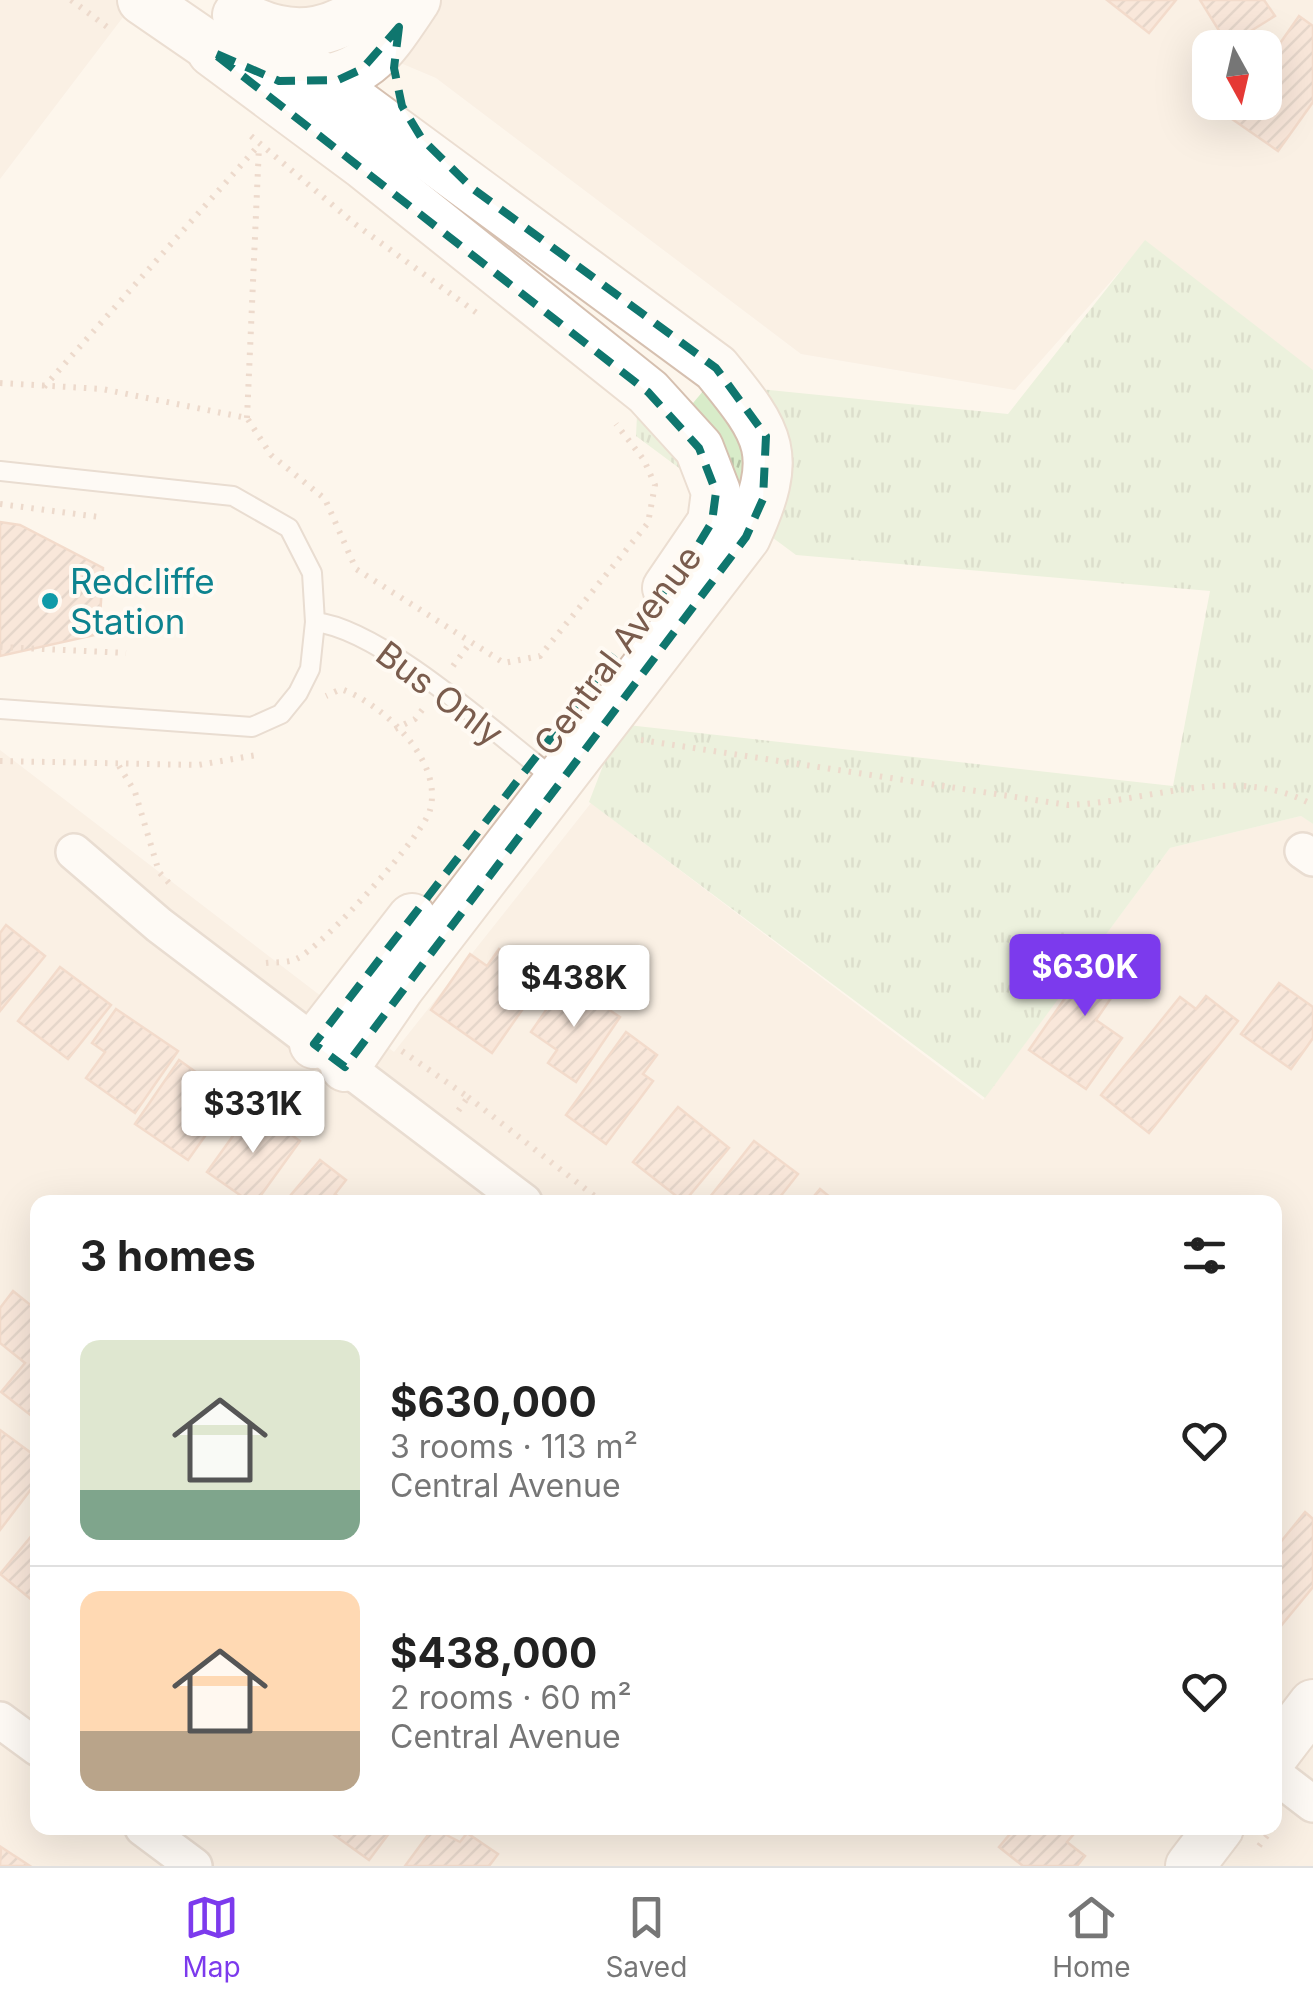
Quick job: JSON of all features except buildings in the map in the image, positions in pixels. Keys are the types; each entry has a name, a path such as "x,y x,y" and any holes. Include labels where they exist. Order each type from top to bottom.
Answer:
{"street":[{"name":"Central Avenue","path":"142,0 222,22 269,29 375,14 394,68 402,106 422,139 472,188"},
{"path":"336,81 362,69 375,14"},
{"name":"Central Avenue","path":"222,22 252,73 279,81 336,81 472,188 716,368 766,436 769,466 763,499 746,537 544,771"},
{"name":"Central Avenue","path":"222,22 364,165 648,392 699,448 716,492 712,522 692,555 544,771 330,1056"},
{"name":"Central Avenue","path":"336,81 346,131 364,165"},
{"path":"74,852 160,925 515,1195"},
{"path":"1282,1745 1313,1704"},
{"path":"0,1720 30,1742"},
{"path":"1282,1781 1313,1804"},
{"path":"152,1835 194,1866"},
{"path":"1190,1866 1214,1835"}],"lane":[{"path":"0,470 232,496 289,528 312,572 315,622 310,669 298,694 281,714 252,727 0,709"},
{"name":"Bus Only","path":"315,622 342,625 382,647 544,771"}],"path":[{"path":"44,387 259,145 247,418 271,455 326,499 356,569 504,663 540,656 648,524 655,485 644,460 613,420"},
{"path":"355,224 496,328"},
{"path":"0,383 102,389 247,418"},
{"path":"0,504 99,517"},
{"path":"0,647 126,653"},
{"path":"260,963 294,960 333,933 430,815 431,776 423,759 383,714 360,696 341,689 317,706"},
{"path":"638,739 1068,805 1112,804 1221,783 1260,784 1313,805"},
{"path":"0,761 198,765 249,759 265,752"},
{"path":"119,766 136,792 159,872 172,886"},
{"path":"468,1097 593,1195"}],"highlighted area":[{"path":"399,27 394,68 402,106 422,139 472,188 716,368 766,436 763,499 746,537 345,1067 314,1044 692,555 712,522 716,492 699,448 648,392 212,52 279,81 338,80 362,69"}],"shaded area":[{"path":"0,0 136,0 0,179"},
{"path":"251,0 1313,0 1313,375 1144,244 1015,390 801,354 436,78"},
{"path":"0,750 394,1052 591,803 983,1100 1170,848 1301,816 1313,824 1313,1866 0,1866"}],"green space":[{"path":"1145,240 1313,370 1313,824 1301,816 1170,848 985,1098 589,802 619,724 1173,786 1210,591 796,555 636,436 638,393 688,409 709,384 1008,414"}],"place":[{"name":"Redcliffe Station","path":"50,601"}]}
